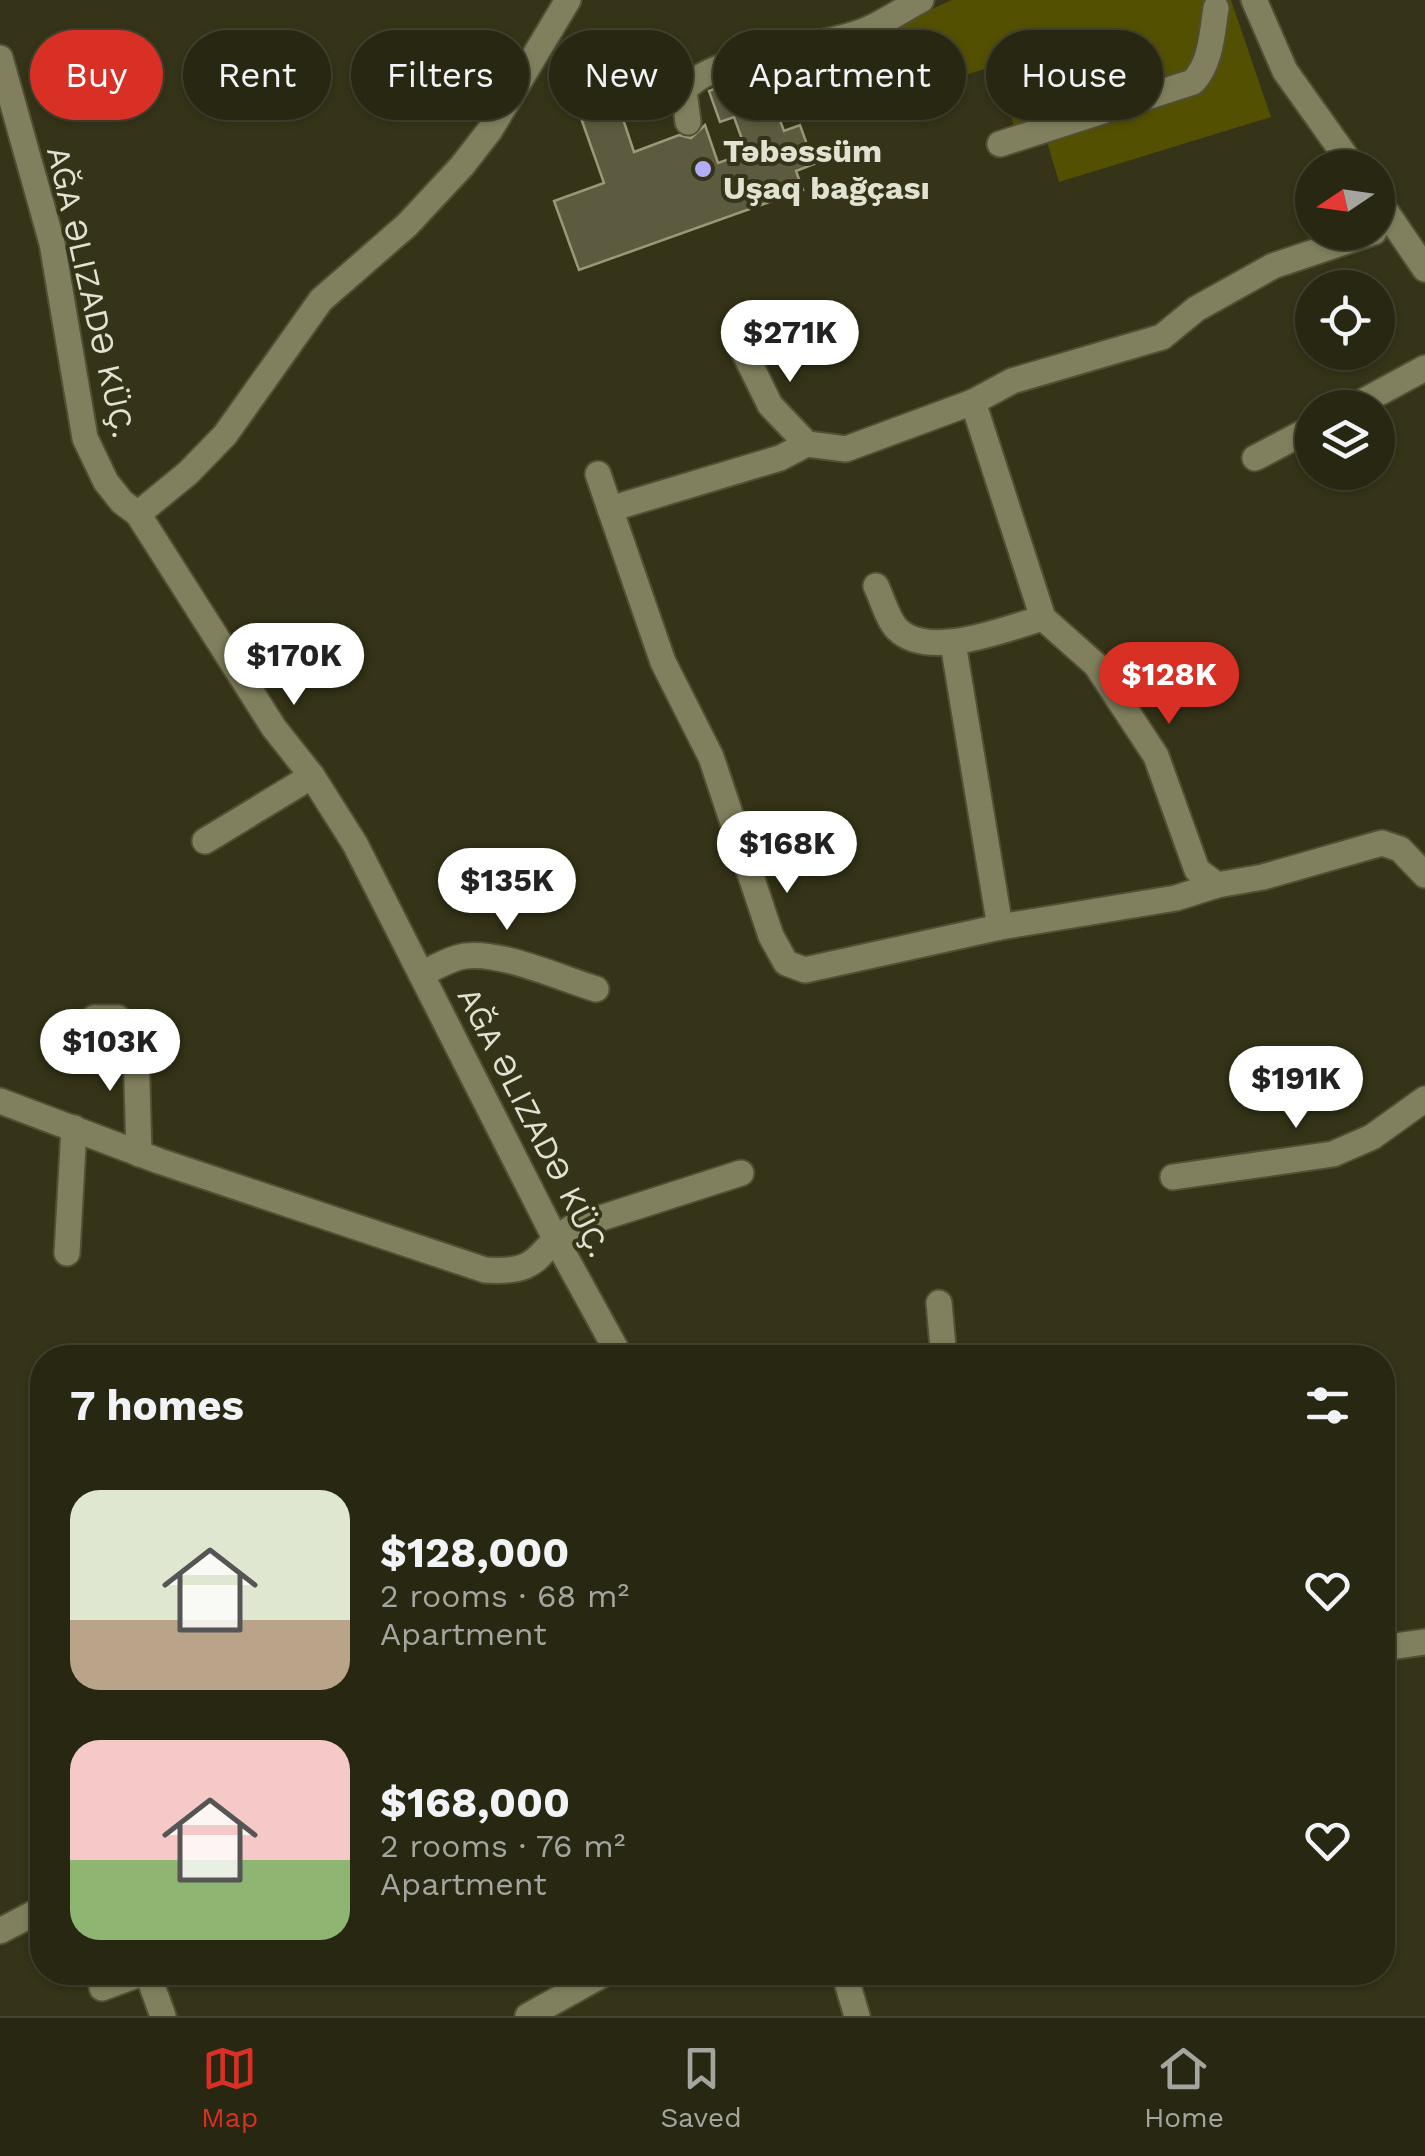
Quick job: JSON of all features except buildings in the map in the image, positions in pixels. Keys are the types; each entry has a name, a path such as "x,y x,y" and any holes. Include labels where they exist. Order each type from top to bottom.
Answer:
{"street":[{"path":"138,514 188,473 225,435 320,300 438,196 490,130 568,0"},
{"path":"688,122 684,91 698,77 768,54 851,36 921,0"},
{"path":"1254,0 1284,71 1341,150"},
{"path":"1000,144 1193,82 1210,49 1220,3"},
{"name":"AĞA ƏLIZADƏ KÜÇ.","path":"0,58 52,244 85,438 106,482 138,514 274,728 312,776 356,844 556,1240 614,1345"},
{"path":"1395,237 1425,269"},
{"path":"610,510 780,458 807,444 846,449 973,402 1012,380 1162,336 1196,309 1273,266 1311,250"},
{"path":"742,348 770,404 807,444"},
{"path":"1384,390 1425,368"},
{"path":"973,402 1043,618 1096,665 1156,756 1198,870 1217,885"},
{"path":"1254,458 1295,437"},
{"path":"598,474 662,662 712,757 772,936 786,963 805,970 1000,926 1176,898 1217,885 1263,878 1382,843 1400,849 1425,875"},
{"path":"876,586 898,630 922,642 953,643 1043,618"},
{"path":"953,643 1000,926"},
{"path":"206,841 312,776"},
{"path":"421,974 461,956 476,956 496,958 596,989"},
{"path":"94,1018 118,1018 130,1031 136,1048 140,1154"},
{"path":"1173,1177 1333,1154 1372,1137 1425,1099"},
{"path":"0,1100 140,1154 485,1270 526,1266 538,1260 564,1232 586,1222 741,1173"},
{"path":"67,1253 74,1128"},
{"path":"939,1303 943,1345"},
{"path":"1395,1646 1425,1642"},
{"path":"0,1931 30,1915"},
{"path":"102,1988 110,1985"},
{"path":"151,1985 162,2016"},
{"path":"528,2016 584,1985"},
{"path":"848,1985 857,2016"}],"shaded area":[{"path":"952,0 1231,0 1271,117 1059,182 1042,125 1016,132 1012,120 1163,120 1163,30 986,30 986,69 966,75 966,30 884,30"}],"place":[{"name":"Təbəssüm Uşaq bağçası","path":"703,169"}]}
